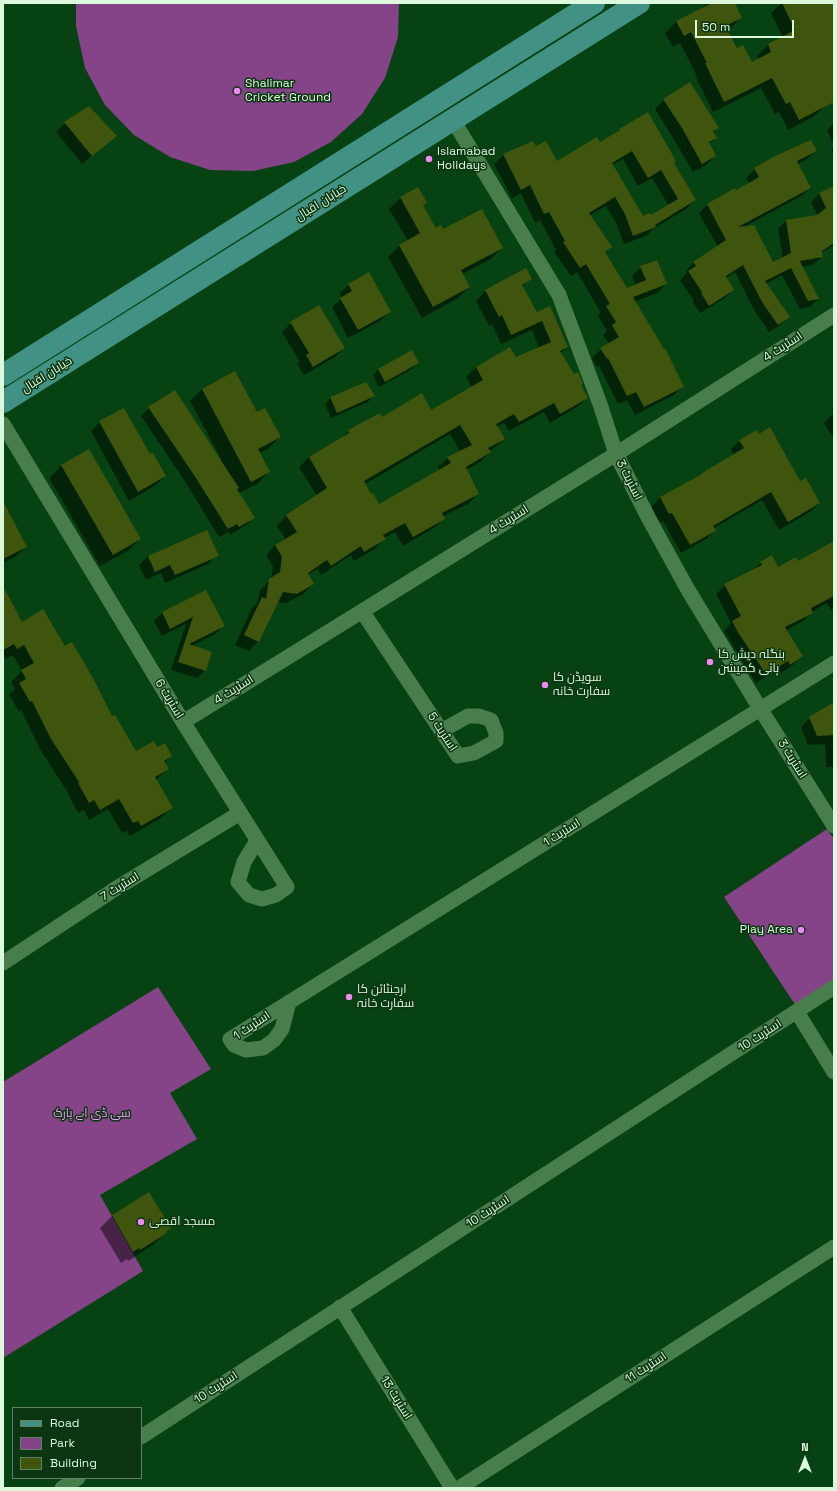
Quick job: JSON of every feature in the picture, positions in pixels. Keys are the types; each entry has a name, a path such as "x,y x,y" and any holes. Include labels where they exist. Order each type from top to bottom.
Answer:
{"main road":[{"name":"خیابان اقبال","path":"3,375 594,3"},
{"name":"خیابان اقبال","path":"3,402 639,3"},
{"path":"203,248 215,269"}],"street":[{"name":"اسٹریٹ 3","path":"453,120 559,295 592,381 616,454 688,590 760,710 834,826"},
{"name":"اسٹریٹ 4","path":"183,722 616,454 834,315"},
{"name":"اسٹریٹ 6","path":"3,424 183,722 287,887 276,894 262,899 249,894 238,882 244,862 256,844"},
{"name":"اسٹریٹ 5","path":"362,610 458,756 474,753 496,741 496,733 492,720 479,716 468,716 443,730"},
{"name":"اسٹریٹ 1","path":"289,1002 834,663"},
{"name":"اسٹریٹ 7","path":"3,963 115,890 240,813"},
{"name":"اسٹریٹ 10","path":"142,1436 834,987"},
{"path":"797,1012 834,1072"},
{"name":"اسٹریٹ 11","path":"459,1488 834,1247"},
{"name":"اسٹریٹ 13","path":"340,1307 452,1488"},
{"path":"62,1488 76,1479"}],"green space":[{"name":"Shalimar Cricket Ground","path":"76,3 399,3 398,37 385,78 362,114 331,142 294,162 253,171 210,170 170,157 134,135 105,105 85,68 76,26"},
{"path":"827,829 834,839 834,981 796,1006 724,897"},
{"name":"سی ڈی اے پارک","path":"158,987 211,1069 170,1093 197,1139 100,1195 143,1271 3,1358 3,1082"}],"building":[{"path":"712,3 735,3 742,18 725,26 737,48 743,45 752,62 771,52 768,44 795,30 782,3 834,3 834,102 799,120 790,102 786,104 772,78 724,102 705,63 707,63 691,32 684,36 676,21"},
{"path":"690,82 719,128 713,131 717,138 709,142 716,156 702,164 682,128 663,99"},
{"path":"89,106 117,136 92,156 64,122"},
{"path":"648,112 676,161 674,163 696,200 655,225 656,227 633,236 625,214 615,197 589,213 612,247 605,252 627,288 646,280 640,266 657,260 667,284 633,297 664,349 665,348 684,387 644,407 636,392 627,396 608,358 607,359 600,348 619,337 612,325 616,322 606,306 610,304 586,264 580,268 563,242 565,241 549,212 544,214 530,185 521,190 503,154 533,141 536,146 546,141 557,161 597,137 600,142 620,130 619,129","holes":["632,151 648,178 661,170 678,199 651,215 650,213 643,216 612,163"]},
{"path":"811,140 817,151 797,161 811,188 738,227 754,225 773,262 791,253 786,220 817,215 826,208 819,193 834,186 834,243 822,251 823,257 800,261 819,299 808,301 791,268 765,281 790,317 778,325 762,302 743,265 726,276 734,290 709,306 701,293 702,292 688,271 696,266 693,262 726,240 707,204 735,188 736,190 759,177 754,168 775,156"},
{"path":"418,187 427,203 423,205 436,228 441,225 443,229 482,209 503,248 461,270 470,287 433,307 399,245 420,233 400,197"},
{"path":"526,268 532,279 522,285 537,312 550,306 568,347 560,351 574,374 578,372 583,384 581,385 588,398 560,414 554,403 519,422 514,414 496,424 505,439 488,448 491,452 466,467 479,494 442,513 445,519 413,537 405,523 383,535 386,539 364,552 361,546 331,566 327,560 308,573 314,584 297,594 283,592 259,642 244,635 262,597 266,599 269,579 280,572 282,557 275,545 297,532 286,515 327,488 309,457 349,433 348,430 380,413 382,417 422,393 431,410 483,380 476,367 510,347 516,357 551,342 542,321 511,335 502,315 499,317 485,290","holes":["460,425 472,445 447,457 451,463 379,504 373,493 371,494 364,481"]},
{"path":"369,272 391,312 358,330 340,298 352,291 348,284"},
{"path":"319,305 345,348 313,367 306,355 309,353 290,322"},
{"path":"412,350 419,363 385,382 378,369"},
{"path":"235,371 257,412 265,408 281,437 258,449 270,472 251,482 202,389"},
{"path":"366,382 375,396 337,413 330,397"},
{"path":"175,390 239,488 237,489 255,518 239,527 237,524 228,529 148,407"},
{"path":"124,408 150,454 153,453 166,476 138,492 99,421"},
{"path":"770,427 800,481 806,478 820,503 788,522 771,492 713,526 716,531 690,545 672,513 669,514 660,497 702,474 744,448 739,440 757,430 759,434"},
{"path":"89,449 141,539 113,555 61,465"},
{"path":"3,501 27,547 3,559"},
{"path":"207,530 219,556 175,575 170,565 155,572 148,556"},
{"path":"834,541 834,596 811,608 813,613 785,627 803,656 790,665 788,661 766,674 732,621 741,616 724,584 762,565 760,562 772,555 778,567 796,557 798,561"},
{"path":"3,586 22,622 43,609 65,646 72,642 94,680 112,716 115,715 136,751 154,741 157,747 165,743 172,756 164,761 169,769 155,777 173,808 141,826 138,821 133,823 119,799 100,810 94,800 89,803 78,783 79,782 51,739 32,701 30,702 19,683 26,679 21,670 34,663 24,645 17,649 14,644 3,650"},
{"path":"206,590 225,626 189,644 212,652 206,671 178,662 193,617 170,629 162,612"},
{"path":"834,702 834,735 817,736 809,717"},
{"name":"مسجد اقصیٰ","path":"149,1192 171,1228 166,1232 167,1233 140,1250 139,1248 133,1252 112,1215"}],"place":[{"name":"Shalimar Cricket Ground","path":"237,91"},
{"name":"Islamabad Holidays","path":"429,159"},
{"name":"بنگلہ دیش کا ہائی کمیشن","path":"710,662"},
{"name":"سویڈن کا سفارت خانہ","path":"545,685"},
{"name":"Play Area","path":"801,930"},
{"name":"ارجنٹائن کا سفارت خانہ","path":"349,997"},
{"name":"مسجد اقصیٰ","path":"141,1222"}]}
